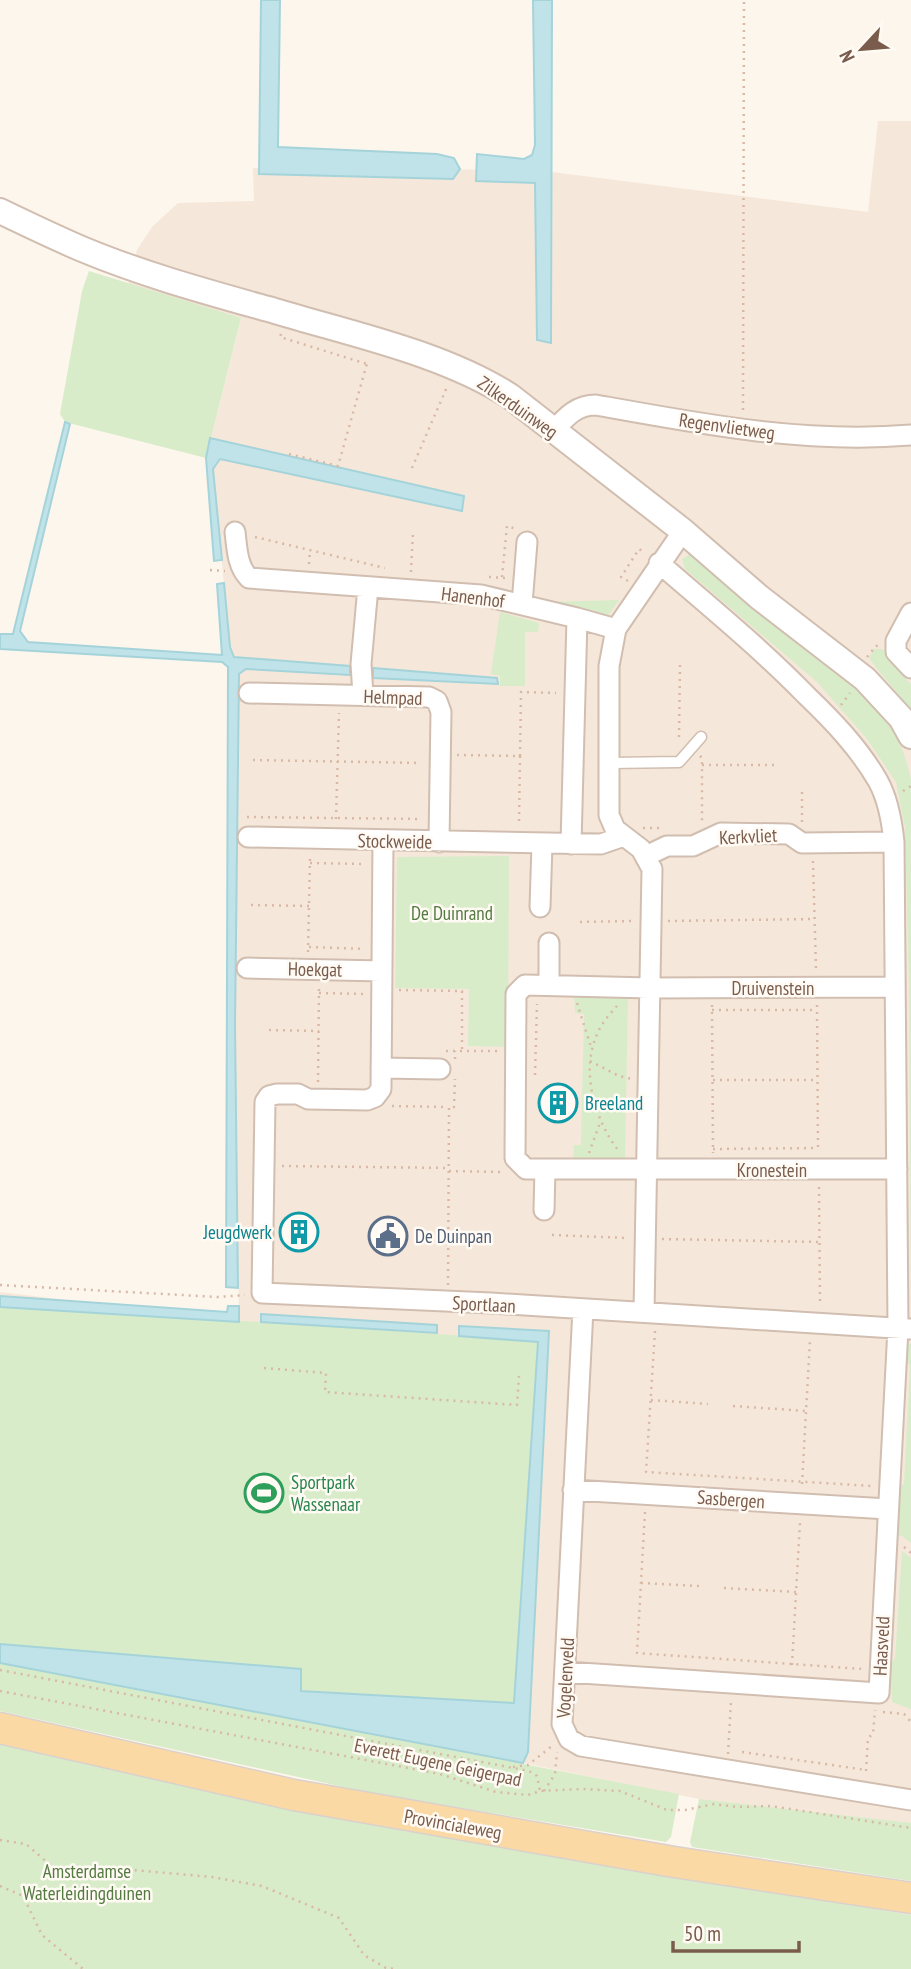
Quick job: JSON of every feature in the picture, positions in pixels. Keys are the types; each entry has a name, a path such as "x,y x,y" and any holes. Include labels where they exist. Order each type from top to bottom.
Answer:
{"main road":[{"name":"Provincialeweg","path":"0,1728 294,1796 674,1862 911,1898"}],"street":[{"name":"Zilkerduinweg","path":"0,211 83,250 131,267 374,340 488,382 510,396 683,531 759,597 865,679 901,718 911,736"},
{"name":"Regenvlietweg","path":"553,431 569,414 587,405 801,436 864,439 911,435"},
{"name":"Hanenhof","path":"235,531 242,572 249,578 481,595 577,618"},
{"path":"650,1312 642,1170 649,1080 643,988 651,921 652,869 646,856 615,829 610,815 609,666 616,629 683,531"},
{"path":"522,604 527,542"},
{"path":"659,563 775,664 841,732 879,783 892,822 897,1169 905,1329"},
{"path":"363,695 361,664 368,587"},
{"path":"911,613 896,641 896,652 911,668"},
{"path":"571,844 577,618 616,629"},
{"name":"Helmpad","path":"249,693 363,695 429,698 437,701 441,712 439,842"},
{"name":"Kerkvliet","path":"646,856 667,846 693,846 722,833 789,834 807,843 894,842"},
{"path":"540,907 542,844 601,844 625,836"},
{"name":"Stockweide","path":"248,837 542,844"},
{"path":"262,1293 265,1102 277,1094 298,1094 318,1100 367,1100 375,1097 381,1088 383,841"},
{"path":"548,985 549,943"},
{"name":"Hoekgat","path":"247,968 314,969 382,985"},
{"path":"642,1170 526,1169 515,1158 516,994 525,985 643,988"},
{"name":"Druivenstein","path":"643,988 895,987"},
{"path":"381,1068 448,1064"},
{"path":"544,1210 545,1169"},
{"name":"Kronestein","path":"642,1170 897,1169"},
{"name":"Sportlaan","path":"262,1293 650,1312 905,1329"},
{"name":"Vogelenveld","path":"583,1309 562,1724 569,1739 581,1746 726,1762 911,1800"},
{"name":"Haasveld","path":"566,1672 879,1693 889,1487 905,1329"},
{"name":"Sasbergen","path":"573,1490 888,1509"}],"lane":[{"path":"610,763 679,762 701,737"}],"path":[{"path":"743,429 744,0"},
{"path":"289,454 338,466 374,340"},
{"path":"412,468 455,368"},
{"path":"235,531 392,570"},
{"path":"401,571 411,572 413,533"},
{"path":"486,577 524,579"},
{"path":"680,664 679,737 702,758 703,841"},
{"path":"519,844 521,692 575,693"},
{"path":"335,839 340,695"},
{"path":"253,760 440,760 520,756"},
{"path":"702,765 776,765"},
{"path":"802,788 815,919 820,1323"},
{"path":"247,817 439,820"},
{"path":"310,839 308,947 319,993 318,1100"},
{"path":"310,863 383,864"},
{"path":"251,905 309,906"},
{"path":"580,922 815,919"},
{"path":"308,947 382,949"},
{"path":"319,993 382,985 462,991 462,1051"},
{"path":"574,986 592,1049"},
{"path":"642,1170 611,1142 594,1101 590,1061 596,1036 607,1018 643,988"},
{"path":"712,989 713,1170"},
{"path":"712,1010 817,1010"},
{"path":"269,1030 319,1031"},
{"path":"455,1051 516,1051"},
{"path":"375,1097 383,1106 454,1107 448,1064 455,1051"},
{"path":"448,1064 455,1051"},
{"path":"590,1061 618,1076 649,1080"},
{"path":"713,1080 818,1080"},
{"path":"448,1302 449,1107"},
{"path":"587,1170 589,1152 601,1120"},
{"path":"713,1149 818,1148"},
{"path":"264,1166 505,1172 518,1161"},
{"path":"552,1235 819,1242"},
{"path":"0,1285 218,1297 262,1293"},
{"path":"650,1312 650,1400 646,1472 889,1487"},
{"path":"264,1368 326,1373 325,1392 517,1405 519,1376"},
{"path":"650,1400 708,1404"},
{"path":"733,1406 806,1410"},
{"path":"645,1512 637,1653 881,1671"},
{"path":"641,1583 699,1586"},
{"path":"724,1588 796,1592"},
{"path":"0,1670 529,1771 537,1776 542,1791"},
{"name":"Everett Eugene Geigerpad","path":"0,1691 440,1774 496,1792 528,1795 542,1791 620,1791 667,1810 685,1810 714,1804 737,1807 771,1806 911,1828"},
{"path":"863,1792 869,1738 873,1734 879,1693"},
{"path":"731,1701 726,1762 866,1770"},
{"path":"509,1767 528,1765 560,1741"},
{"path":"542,1791 555,1774 558,1749"},
{"path":"0,1840 26,1844 56,1870 106,1879 133,1870 212,1877 262,1886 339,1918 364,1955 386,1968 397,1969"},
{"path":"0,1886 23,1896 42,1935 83,1969"}],"shaded area":[{"path":"878,121 911,121 911,1847 868,1840 699,1799 523,1763 499,1774 0,1683 0,1292 239,1321 235,1026 239,674 230,648 213,469 206,458 241,319 128,284 137,250 152,227 178,203 254,201 253,168 536,170 868,212"}],"green space":[{"path":"89,271 241,318 206,458 65,422 60,414 82,291"},
{"path":"690,554 868,699 891,727 908,766 911,779 911,1306 905,828 896,782 867,739 817,682 685,569 682,559"},
{"path":"619,600 608,616 545,602"},
{"path":"500,612 539,623 538,632 525,632 525,686 500,686 500,676 491,674"},
{"path":"873,649 883,649 891,663 911,684 911,710 869,658"},
{"name":"De Duinrand","path":"509,856 508,1047 468,1046 469,989 395,988 397,857"},
{"path":"574,996 628,997 625,1162 573,1159 574,1145 581,1145 584,1014 575,1013"},
{"name":"Sportpark Wassenaar","path":"0,1307 538,1341 515,1703 301,1690 300,1669 0,1644"},
{"path":"911,1343 911,1543 902,1536 896,1536 899,1487 904,1484 910,1365 904,1359 906,1346"},
{"path":"902,1551 911,1558 911,1709 892,1702 890,1664 895,1659"},
{"path":"0,1663 679,1794 671,1837 666,1842 366,1792 0,1711"},
{"name":"Amsterdamse Waterleidingduinen","path":"0,1742 743,1887 911,1915 911,1969 0,1969"},
{"path":"699,1799 911,1823 911,1881 692,1847 690,1842"}],"water":[{"path":"261,0 280,0 278,147 437,154 454,158 460,169 453,179 259,174"},
{"path":"533,0 552,0 551,343 537,340 535,183 476,181 477,154 524,159 532,155 535,145"},
{"path":"65,422 70,424 20,631 28,642 222,655 217,584 224,583 230,647 234,657 350,666 350,675 246,669 239,674 235,1026 238,1288 226,1287 228,667 222,662 0,649 0,634 13,634"},
{"path":"210,438 464,496 462,511 220,459 213,469 222,560 214,561 206,458"},
{"path":"373,668 497,678 498,684 373,678"},
{"path":"0,1296 227,1312 228,1306 239,1306 239,1322 0,1307"},
{"path":"261,1314 437,1325 437,1333 261,1322"},
{"path":"459,1326 549,1331 528,1752 523,1763 0,1663 0,1644 301,1669 301,1691 514,1703 538,1342 459,1336"}],"place":[{"name":"Breeland","path":"558,1103"},
{"name":"Jeugdwerk","path":"299,1232"},
{"name":"De Duinpan","path":"388,1236"},
{"name":"Sportpark Wassenaar","path":"264,1493"}]}
